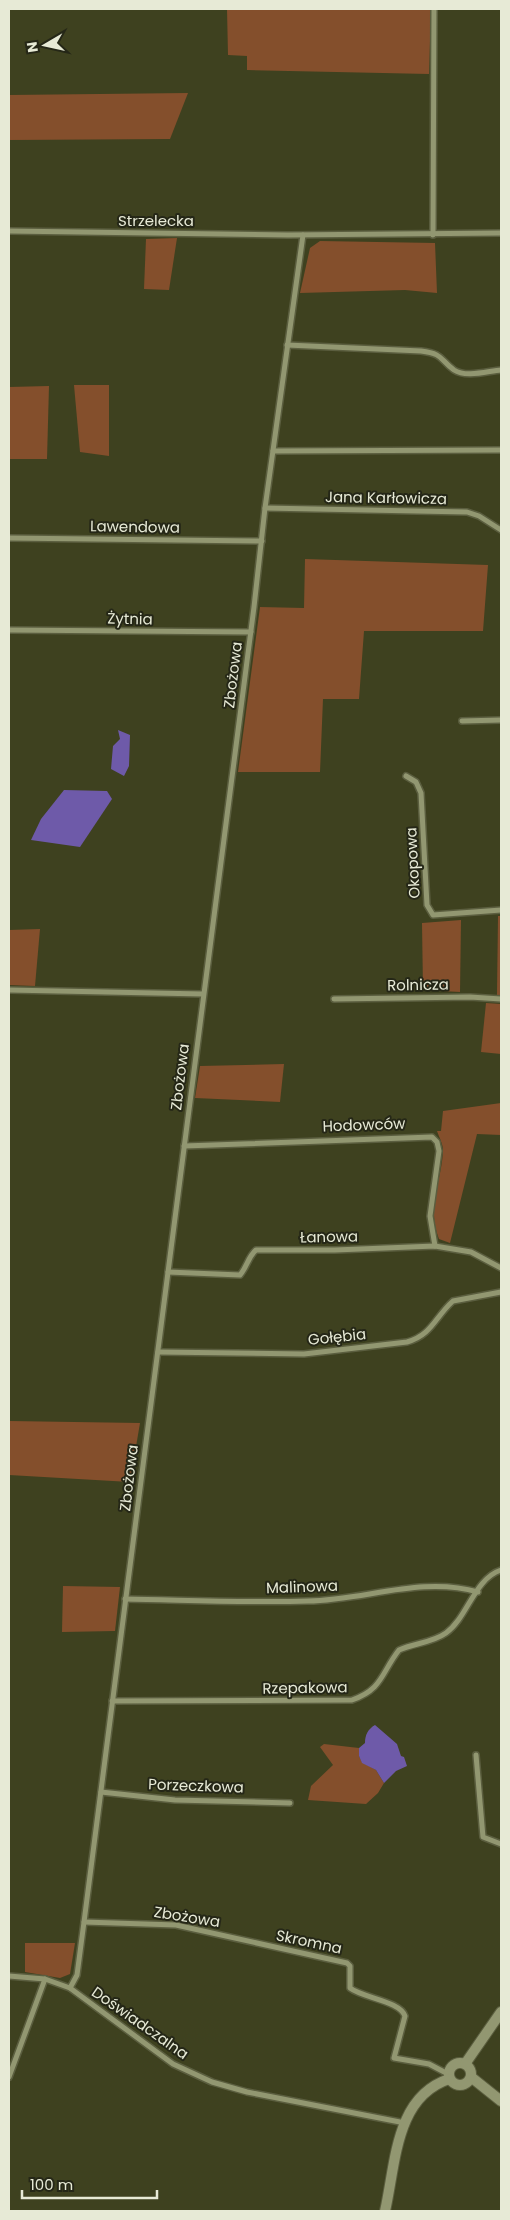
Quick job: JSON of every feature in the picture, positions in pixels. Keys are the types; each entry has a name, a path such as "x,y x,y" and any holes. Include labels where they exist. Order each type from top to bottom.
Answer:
{"street":[{"path":"433,235 434,9"},
{"name":"Strzelecka","path":"9,231 303,235 501,233"},
{"name":"Zbożowa","path":"70,1988 77,1975 251,632 265,508 303,235"},
{"path":"287,345 421,351 442,356 455,370 466,373 501,370"},
{"path":"273,451 501,450"},
{"name":"Jana Karłowicza","path":"265,508 467,512 479,516 501,530"},
{"name":"Lawendowa","path":"9,538 262,541"},
{"name":"Żytnia","path":"9,630 251,632"},
{"path":"462,721 501,720"},
{"name":"Okopowa","path":"406,776 416,782 421,794 428,906 432,915 501,910"},
{"path":"9,990 204,994"},
{"name":"Rolnicza","path":"334,1000 470,997 501,1000"},
{"name":"Hodowców","path":"184,1146 432,1137 437,1142 439,1151 430,1216 435,1246"},
{"name":"Łanowa","path":"168,1272 240,1275 245,1270 249,1257 256,1250 335,1250 435,1246 471,1252 501,1268"},
{"name":"Gołębia","path":"158,1352 304,1354 407,1342 419,1338 428,1331 453,1301 501,1292"},
{"name":"Rzepakowa","path":"112,1701 352,1700 363,1696 380,1683 399,1650 428,1641 447,1632 456,1623 488,1578 501,1570"},
{"name":"Malinowa","path":"125,1600 308,1601 426,1586 458,1586 478,1592"},
{"path":"476,1755 483,1838 501,1844"},
{"name":"Porzeczkowa","path":"101,1792 175,1800 290,1803"},
{"name":"Zbożowa","path":"84,1922 168,1924 255,1943"},
{"name":"Skromna","path":"255,1943 347,1963 350,1966 350,1988 397,2007 404,2012 405,2016 394,2058 429,2064 449,2076"},
{"name":"Doświadczalna","path":"9,1976 45,1979 70,1988 173,2064 195,2076 247,2092 405,2123"},
{"path":"9,2077 45,1979"},
{"path":"465,2064 501,2012"},
{"path":"385,2211 408,2112 425,2092 449,2076 454,2064 465,2064 470,2068 471,2077 467,2083 460,2086 454,2084 449,2076"},
{"path":"471,2077 501,2101"}],"shaded area":[{"path":"227,9 431,9 429,74 247,70 247,56 228,55"},
{"path":"188,93 170,139 9,140 9,95"},
{"path":"177,238 169,290 144,289 146,239"},
{"path":"320,241 435,243 437,293 405,290 300,293 310,248"},
{"path":"74,385 109,385 109,456 80,452"},
{"path":"49,386 47,459 9,459 9,387"},
{"path":"305,559 488,565 483,631 364,631 359,699 323,699 320,772 238,772 260,607 304,608"},
{"path":"118,730 130,735 129,766 124,776 111,769 113,746 120,739"},
{"path":"64,790 107,791 112,799 80,847 31,840 41,819"},
{"path":"498,916 501,916 501,995 497,995"},
{"path":"461,920 460,992 423,990 422,923"},
{"path":"40,929 35,986 9,985 9,930"},
{"path":"486,1003 501,1004 501,1054 481,1052"},
{"path":"284,1064 280,1102 195,1098 200,1066"},
{"path":"501,1103 501,1135 477,1134 450,1243 439,1239 435,1226 434,1204 443,1150 437,1131 441,1131 443,1111"},
{"path":"9,1421 140,1423 130,1482 9,1475"},
{"path":"63,1586 120,1587 115,1631 62,1632"},
{"path":"375,1725 397,1744 407,1766 396,1771 384,1783 376,1770 362,1763 359,1756 359,1748 365,1743 369,1730"},
{"path":"324,1744 359,1748 359,1756 362,1762 376,1770 384,1783 378,1793 366,1804 308,1800 311,1786 333,1765 320,1747"},
{"path":"25,1943 75,1943 70,1974 60,1978 25,1972"}]}
